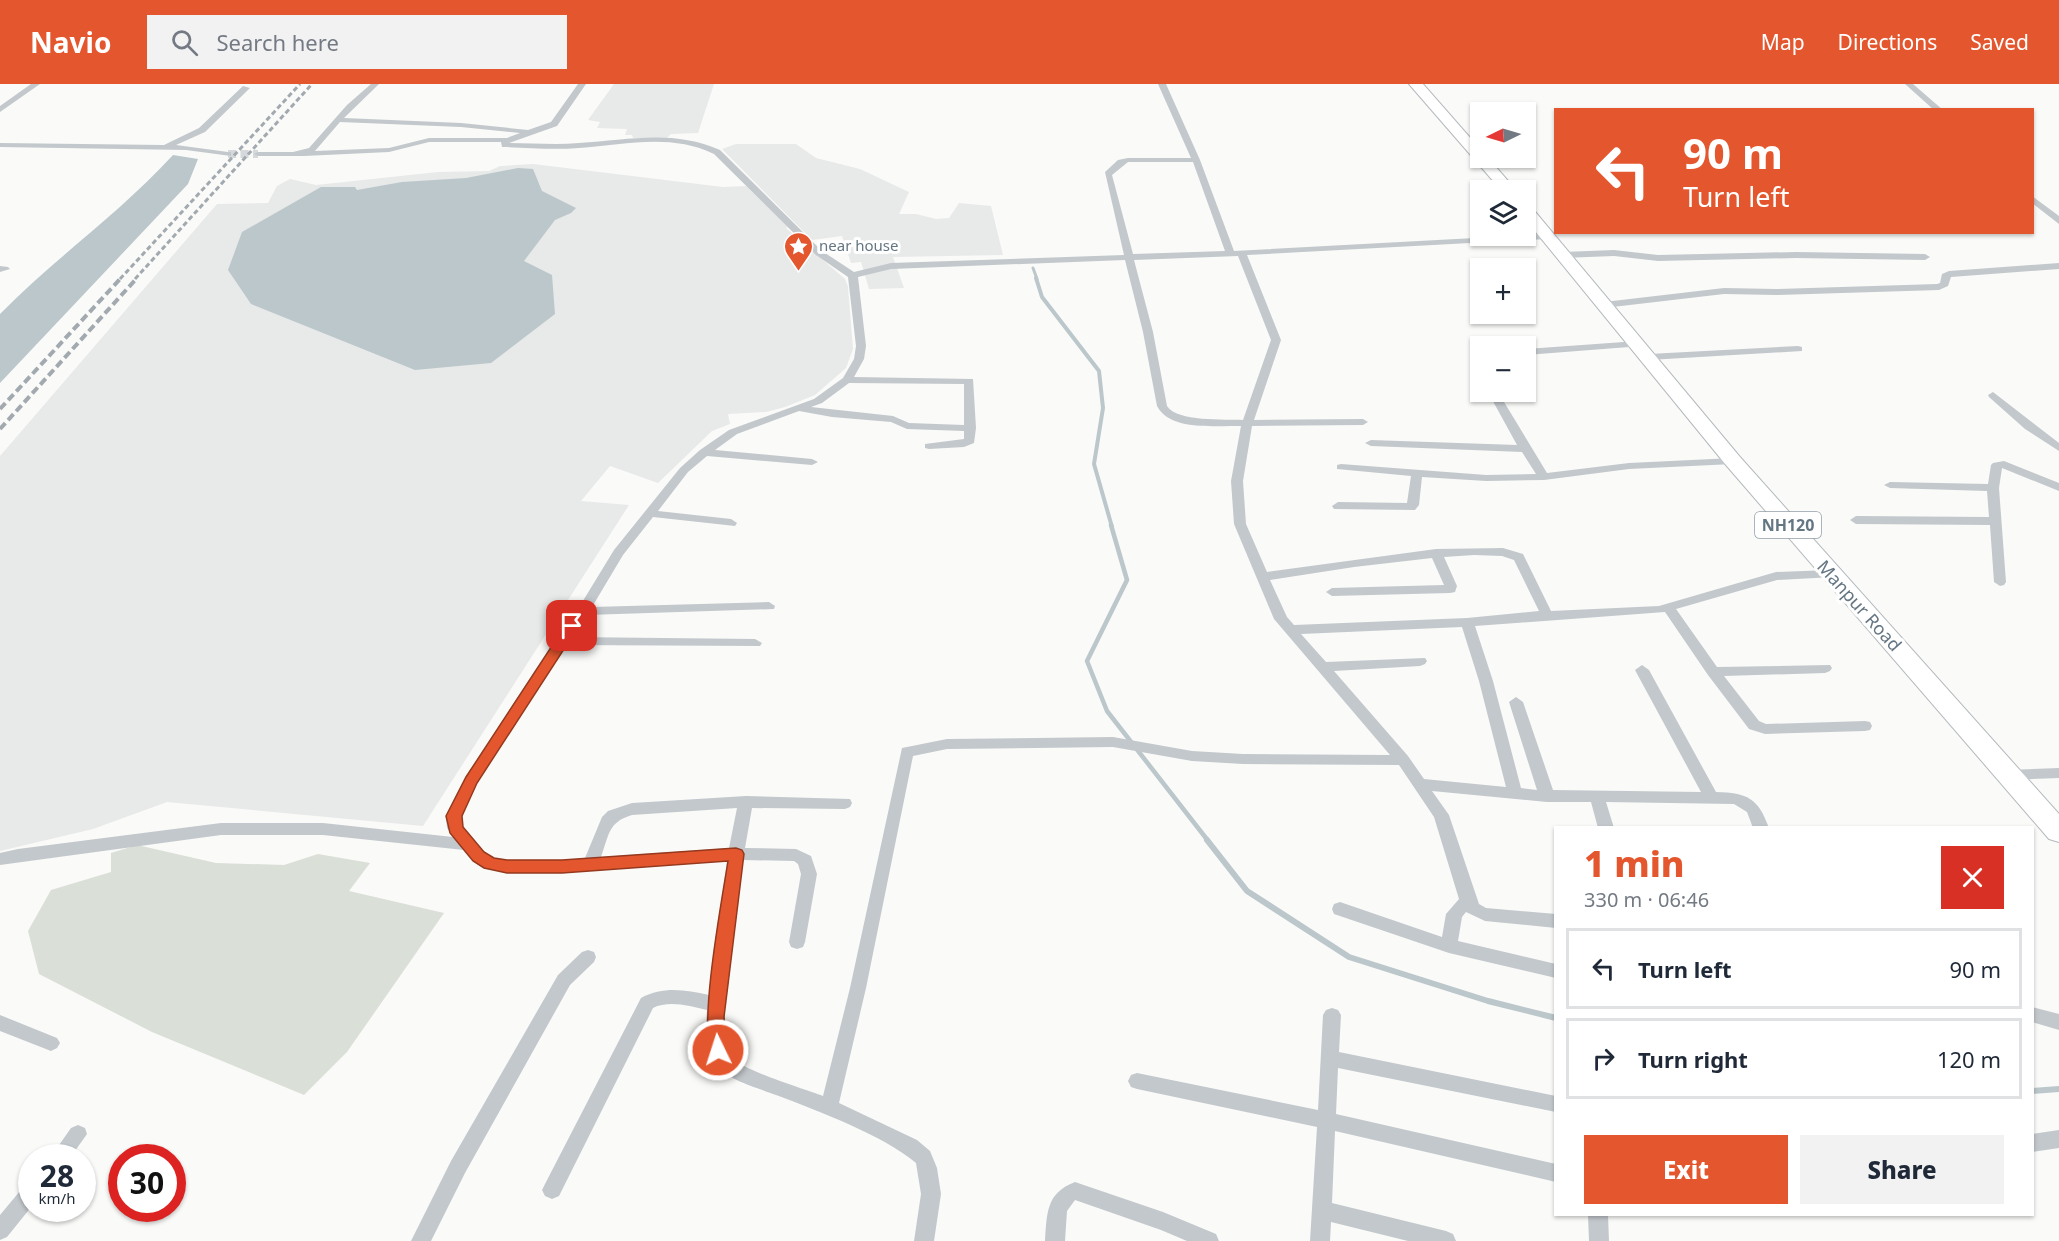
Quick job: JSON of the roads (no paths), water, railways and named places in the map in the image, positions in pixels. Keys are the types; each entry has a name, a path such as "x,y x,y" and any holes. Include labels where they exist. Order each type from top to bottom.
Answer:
{"highway":[{"path":"1416,84 1500,180"},
{"name":"Manpur Road","path":"1536,223 1733,461 1830,574 2059,832"}],"street":[{"path":"0,110 36,84"},
{"path":"304,154 319,145 338,120 375,84"},
{"path":"258,154 389,150 426,140 506,140 554,124 582,84"},
{"path":"1162,84 1236,253 1274,331 1276,340 1246,423 1237,481 1240,524 1281,619 1402,760 1441,815 1468,901 1473,909 1485,914 1554,921"},
{"path":"1910,84 1937,108"},
{"path":"164,148 201,130 246,88"},
{"path":"338,120 461,125 530,132"},
{"path":"506,140 505,145 576,146 678,140 691,141 709,147 717,152 819,253 853,276 861,346 859,359 847,380 830,394 746,426 704,452 684,470 618,553 583,611 561,640 459,802 454,816 455,828 478,856 490,863 507,867 736,854 796,855 805,860 809,873 797,942"},
{"path":"0,145 164,148 228,154"},
{"path":"1196,160 1128,160 1121,162 1108,174 1148,332 1162,406 1166,413 1182,420 1246,423 1364,422"},
{"path":"2034,200 2059,221"},
{"path":"853,276 868,270 891,266 1130,258 1547,236"},
{"path":"1563,255 1614,253 1658,258 1796,255 1925,257"},
{"path":"1604,304 1715,291 1776,292 1939,287 1945,284 1945,276 1949,274 2059,266"},
{"path":"1536,352 1798,349"},
{"path":"847,380 967,380 970,384 969,442 929,446"},
{"path":"1993,395 2029,427 2059,448"},
{"path":"1499,402 1544,477"},
{"path":"798,408 832,414 893,419 908,426 970,428"},
{"path":"1371,443 1525,449"},
{"path":"704,452 812,462"},
{"path":"1341,467 1486,478 1544,477 1629,466 1733,461"},
{"path":"2000,582 1993,488 1997,465 2001,464 2059,487"},
{"path":"1338,506 1410,507 1413,505 1417,473"},
{"path":"1890,485 1993,488"},
{"path":"648,513 731,523"},
{"path":"1856,519 1997,521"},
{"path":"1262,577 1338,564 1436,553 1504,552 1516,554 1547,615"},
{"path":"1332,592 1450,589 1451,586 1436,553"},
{"path":"1289,630 1467,622 1669,608 1776,576 1830,574"},
{"path":"583,611 770,606"},
{"path":"1669,608 1749,720 1760,728 1865,726"},
{"path":"1467,622 1486,681 1515,794"},
{"path":"561,640 755,643"},
{"path":"1322,667 1420,661"},
{"path":"1713,672 1825,668"},
{"path":"1642,670 1713,798"},
{"path":"1516,702 1547,796"},
{"path":"829,1107 858,988 907,752 947,744 1113,742 1192,756 1243,759 1402,760"},
{"path":"2009,775 2059,773"},
{"path":"1419,784 1547,796 1734,798 1748,803 1755,810 1760,826"},
{"path":"1597,797 1605,826"},
{"path":"591,864 607,821 621,812 646,807 746,802 845,803"},
{"path":"746,802 736,854 716,1011 718,1050 725,1063 742,1073 829,1107 910,1146 923,1157 928,1168 931,1194 924,1241"},
{"path":"0,860 18,855 221,829 323,829 467,844"},
{"path":"1449,946 1454,914 1468,901"},
{"path":"1340,909 1449,946 1554,972"},
{"path":"421,1241 458,1167 564,980 588,957"},
{"path":"552,1190 647,1003 653,999 668,997 716,1011"},
{"path":"1320,1241 1332,1015"},
{"path":"2034,1015 2059,1022"},
{"path":"0,1023 51,1043"},
{"path":"1330,1058 1554,1104"},
{"path":"1137,1081 1328,1121 1554,1173"},
{"path":"70,1144 78,1134"},
{"path":"2034,1143 2059,1139"},
{"path":"1055,1241 1061,1202 1066,1194 1075,1191 1163,1221 1209,1241"},
{"path":"0,1230 18,1208"},
{"path":"1322,1210 1446,1241"},
{"path":"1598,1216 1599,1241"}],"waterway":[{"path":"1033,268 1037,279"},
{"path":"1036,278 1042,297 1099,371 1103,408 1094,464 1112,527"},
{"path":"1111,525 1127,580 1087,661 1107,711 1209,842"},
{"path":"1207,840 1247,891 1349,957 1488,1001 1554,1018"},
{"path":"2034,1091 2059,1089"}],"tunnel":[{"path":"228,154 258,154"}],"railway":[{"path":"120,279 300,84"},
{"path":"135,279 312,84"},
{"path":"0,409 121,278"},
{"path":"0,429 137,278"}],"place":[{"name":"near house","path":"798,272"}]}
